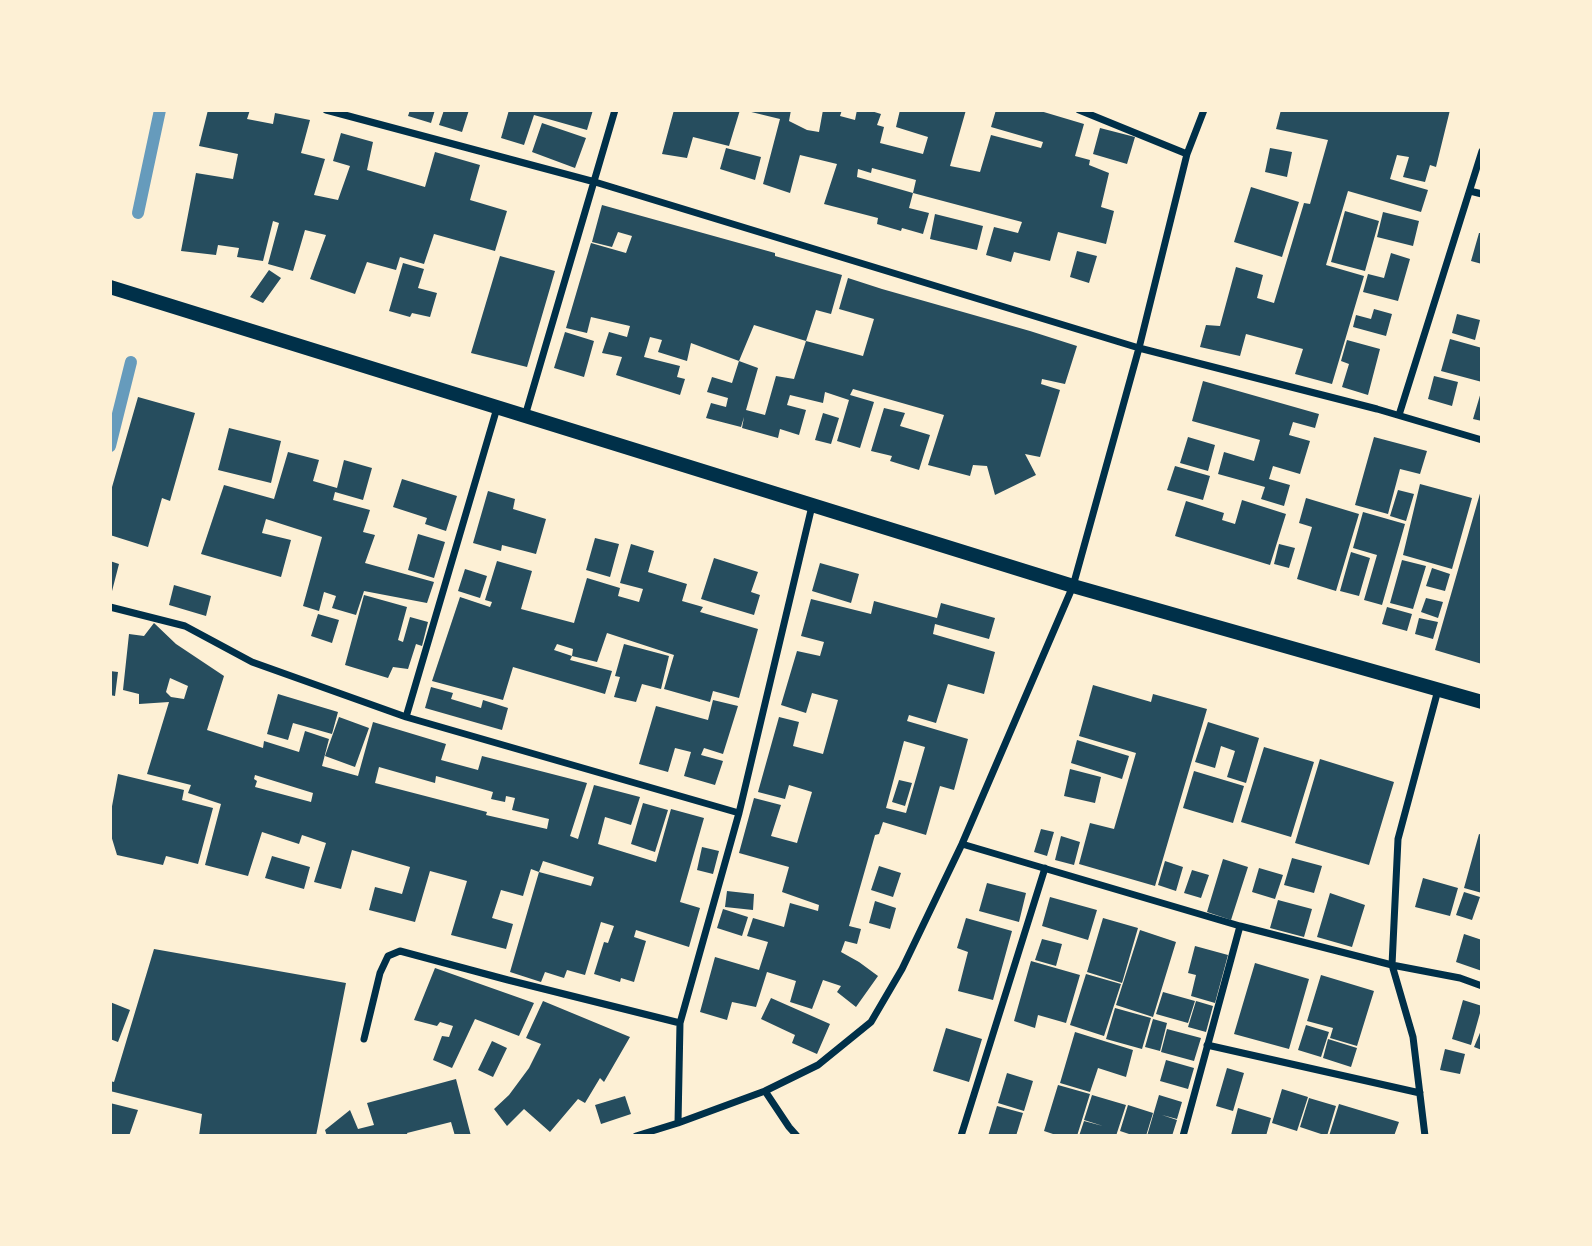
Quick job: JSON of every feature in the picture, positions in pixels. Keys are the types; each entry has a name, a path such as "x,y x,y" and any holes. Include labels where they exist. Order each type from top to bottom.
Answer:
{"main road":[{"path":"110,287 1073,586 1482,702"}],"street":[{"path":"326,110 595,182 1139,348 1399,415 1482,440"},
{"path":"525,416 615,110"},
{"path":"1079,110 1187,154"},
{"path":"636,1136 765,1091 818,1065 871,1022 902,969 962,844 1073,586 1139,348 1187,154 1204,110"},
{"path":"1399,415 1482,151"},
{"path":"1470,191 1482,194"},
{"path":"406,717 497,408"},
{"path":"678,1123 680,1023 738,813 812,506"},
{"path":"110,607 184,626 252,662 406,717 738,813"},
{"path":"1425,1136 1413,1037 1392,965 1398,839 1438,689"},
{"path":"962,844 1240,926 1392,965 1460,978 1482,986"},
{"path":"961,1136 1045,868"},
{"path":"1183,1136 1240,926"},
{"path":"364,1039 380,974 388,956 400,951 680,1023"},
{"path":"1208,1045 1420,1093"},
{"path":"765,1091 797,1136"}],"building":[{"path":"208,110 250,110 247,119 273,124 275,113 310,120 301,153 325,159 314,195 338,200 350,166 333,161 341,133 373,142 367,170 425,187 435,152 480,165 470,200 507,211 495,251 434,234 424,264 400,257 396,270 367,262 355,294 310,279 326,235 305,230 293,271 268,264 279,223 273,221 263,261 237,257 239,248 218,245 216,255 181,251 196,173 233,179 238,154 199,146"},
{"path":"410,110 435,110 431,123 408,116"},
{"path":"444,110 469,110 462,132 439,125"},
{"path":"509,110 593,110 587,130 534,115 524,145 501,138"},
{"path":"674,110 740,110 729,146 693,137 687,158 662,154"},
{"path":"743,110 791,110 789,121 807,130 819,132 823,110 842,110 840,116 855,120 857,110 868,110 881,114 877,125 884,127 880,143 923,154 928,137 896,127 900,110 966,110 950,166 980,172 991,135 1041,148 1043,142 991,127 996,110 1037,110 1084,124 1075,156 1090,160 1089,165 1109,173 1101,207 1114,211 1106,244 1058,232 1050,261 1014,252 1011,262 986,255 994,227 1018,233 1022,222 913,193 909,208 929,213 923,234 902,228 901,231 877,224 878,218 824,204 837,164 800,155 790,193 763,184 780,119","holes":["872,168 916,180 913,193 857,177 858,169 871,173"]},
{"path":"1281,110 1450,110 1436,167 1430,165 1425,182 1403,177 1409,157 1397,155 1390,179 1428,190 1421,212 1348,191 1326,265 1364,276 1332,384 1295,374 1303,349 1246,334 1240,356 1200,347 1206,325 1220,326 1236,267 1263,275 1257,298 1274,303 1304,203 1310,204 1328,140 1276,129"},
{"path":"542,123 586,138 575,168 532,152"},
{"path":"1100,128 1135,137 1127,164 1093,154"},
{"path":"726,148 761,157 755,180 720,169"},
{"path":"1270,148 1292,152 1287,177 1265,172"},
{"path":"1251,187 1299,202 1282,257 1234,242"},
{"path":"602,205 775,253 775,256 842,275 831,314 816,310 806,341 754,325 739,361 691,343 687,361 658,352 662,340 650,337 644,357 680,366 677,377 685,379 680,395 616,375 622,357 602,353 609,332 627,337 630,326 591,317 587,333 566,328 591,243 626,253 632,236 618,232 612,247 592,242"},
{"path":"1345,211 1379,221 1365,271 1331,262"},
{"path":"1383,212 1419,221 1413,246 1377,237"},
{"path":"935,214 983,226 977,250 930,239"},
{"path":"1479,233 1482,233 1482,264 1471,261"},
{"path":"1077,251 1097,256 1089,283 1070,277"},
{"path":"1391,253 1410,259 1398,301 1363,292 1368,274 1384,278"},
{"path":"500,256 555,271 527,367 471,353"},
{"path":"403,263 424,269 418,288 437,293 430,317 412,313 410,317 389,311"},
{"path":"269,270 281,278 263,303 250,297"},
{"path":"848,278 1077,346 1065,384 1042,379 1041,384 1060,390 1040,457 1025,454 1036,475 995,495 987,466 973,465 970,476 928,465 944,415 853,389 850,395 874,402 860,448 837,441 849,400 825,392 823,403 790,395 787,405 806,410 799,435 780,429 778,438 742,428 744,417 741,427 706,418 711,403 726,407 728,398 707,392 712,377 732,383 739,361 758,368 746,410 765,415 776,376 794,379 806,341 863,356 874,319 839,309"},
{"path":"1374,309 1392,314 1386,336 1353,327 1356,315 1371,319"},
{"path":"1457,314 1480,320 1475,340 1452,333"},
{"path":"565,332 594,341 584,377 554,368"},
{"path":"1450,339 1482,348 1482,382 1441,371"},
{"path":"1347,340 1380,349 1368,395 1342,387 1349,364 1341,361"},
{"path":"1434,376 1458,382 1452,406 1428,399"},
{"path":"1203,381 1319,414 1315,428 1293,422 1289,435 1310,441 1300,474 1273,466 1269,479 1290,485 1284,506 1261,499 1265,487 1218,474 1224,452 1254,461 1260,440 1192,421"},
{"path":"1482,393 1482,421 1473,419"},
{"path":"138,397 195,413 170,501 162,498 148,547 110,535 110,494"},
{"path":"884,408 905,413 900,426 930,435 919,470 890,461 892,456 871,451"},
{"path":"823,413 839,418 831,444 815,440"},
{"path":"229,428 281,441 271,483 218,470"},
{"path":"1188,437 1215,445 1208,471 1180,463"},
{"path":"1374,437 1427,451 1420,474 1400,469 1388,514 1355,505"},
{"path":"288,452 319,460 313,481 337,488 344,460 372,468 363,500 335,492 333,500 370,510 363,532 375,535 365,563 434,582 427,603 364,591 356,615 332,608 336,596 324,592 319,611 303,606 322,537 266,519 262,533 291,540 281,577 201,554 224,485 274,499"},
{"path":"1175,466 1210,476 1203,500 1167,490"},
{"path":"402,479 457,496 446,531 425,524 427,518 393,507"},
{"path":"1420,484 1472,498 1452,569 1403,555"},
{"path":"1398,490 1414,494 1406,521 1390,516"},
{"path":"1482,490 1482,664 1435,650"},
{"path":"488,491 515,499 513,509 546,519 536,554 502,545 501,551 473,543"},
{"path":"1306,498 1359,514 1336,591 1297,579 1312,527 1299,523"},
{"path":"1242,500 1286,514 1270,565 1175,536 1186,501 1224,513 1222,520 1235,524"},
{"path":"1363,512 1405,524 1382,605 1364,600 1377,555 1353,548"},
{"path":"418,534 445,542 434,578 408,570"},
{"path":"595,538 619,544 610,577 586,570"},
{"path":"631,544 654,551 648,572 687,584 682,601 703,607 700,612 758,629 739,698 713,691 710,702 664,689 674,655 607,633 597,662 572,656 570,660 612,671 605,694 513,667 503,700 432,681 460,597 490,607 492,602 485,600 497,561 532,571 521,609 574,623 587,578 620,588 618,596 639,602 643,589 620,583","holes":["557,644 573,649 572,656 554,650"]},
{"path":"1279,544 1295,548 1289,568 1274,564"},
{"path":"1351,552 1370,558 1359,596 1340,591"},
{"path":"714,558 758,572 751,592 760,595 754,615 701,599"},
{"path":"1402,560 1426,566 1413,609 1390,603"},
{"path":"110,561 119,564 111,595 110,595"},
{"path":"820,563 859,574 851,603 812,591"},
{"path":"1432,568 1450,574 1445,591 1426,586"},
{"path":"465,569 487,576 480,598 458,591"},
{"path":"174,585 211,596 206,616 169,605"},
{"path":"364,595 407,607 398,640 403,642 410,617 428,622 422,646 416,644 408,669 393,667 388,678 345,665"},
{"path":"1426,598 1443,602 1438,618 1421,612"},
{"path":"811,599 871,614 874,601 937,618 941,603 995,618 989,639 935,624 933,634 995,652 984,694 948,684 936,723 909,715 907,721 968,739 954,790 940,786 926,835 883,822 879,834 875,835 849,926 861,929 857,944 845,941 841,952 878,976 856,1007 837,992 841,986 823,980 812,1009 790,1002 796,981 767,972 756,1007 732,1002 727,1020 700,1012 715,957 759,970 768,942 747,936 753,918 784,927 790,903 818,911 819,905 782,892 789,867 739,853 754,798 781,805 771,836 797,843 812,792 789,785 785,799 758,792 779,717 799,722 793,746 823,754 838,700 812,693 806,713 781,705 797,651 820,656 824,642 801,636","holes":["904,741 925,747 906,813 886,808"]},
{"path":"1387,607 1412,614 1407,631 1382,624"},
{"path":"318,614 339,620 332,643 311,636"},
{"path":"1419,618 1438,622 1433,639 1415,634"},
{"path":"154,623 176,644 224,676 207,730 263,748 264,741 299,752 305,731 329,739 322,766 358,776 373,722 446,744 441,760 478,770 482,756 587,783 570,836 578,839 594,785 640,797 631,825 605,817 598,844 656,862 671,809 704,818 680,902 700,908 689,947 636,930 634,937 646,941 634,982 621,978 620,982 594,974 604,942 608,943 614,926 601,922 585,975 567,970 564,978 545,972 541,982 510,972 539,872 531,869 523,896 501,890 492,918 513,924 506,949 451,935 467,881 430,871 415,922 369,910 375,887 402,894 410,867 352,850 341,889 314,882 326,843 302,835 299,844 262,832 248,876 205,865 221,804 188,793 191,785 147,774 169,702 139,704 139,694 123,690 129,634 144,636","holes":["170,678 188,686 184,699 171,697 166,692","379,767 435,783 436,776 493,792 491,799 505,802 506,796 515,798 512,810 549,819 547,829 486,815 487,812 375,783","255,775 313,793 311,802 255,787 257,781 254,779","543,861 594,877 591,886 539,872"]},
{"path":"624,644 669,656 661,689 642,684 636,702 614,697 620,677 615,676"},
{"path":"110,671 118,672 115,696 110,695"},
{"path":"1093,685 1151,702 1153,694 1207,709 1155,886 1079,864 1090,823 1114,829 1136,753 1079,736"},
{"path":"431,687 453,693 451,699 481,708 483,700 508,708 502,730 425,708"},
{"path":"278,694 338,712 332,734 293,723 288,740 267,734"},
{"path":"713,700 738,706 723,754 704,748 701,755 723,761 715,785 684,776 691,752 675,748 668,772 639,764 656,706 708,720"},
{"path":"339,717 369,728 355,767 325,756"},
{"path":"1208,722 1259,738 1246,783 1227,777 1235,751 1221,746 1215,768 1195,762"},
{"path":"1077,740 1129,756 1122,779 1071,763"},
{"path":"1264,747 1314,762 1291,837 1241,822"},
{"path":"1320,759 1394,782 1369,865 1295,843"},
{"path":"1070,769 1101,777 1095,803 1064,796"},
{"path":"1194,771 1244,786 1233,823 1183,808"},
{"path":"118,774 184,790 182,800 213,808 198,864 166,856 163,865 117,855 110,832 110,817"},
{"path":"899,780 912,783 905,806 892,802"},
{"path":"643,803 668,810 655,852 631,844"},
{"path":"1041,829 1054,832 1047,856 1034,852"},
{"path":"1479,834 1482,835 1482,893 1464,888"},
{"path":"1061,836 1080,842 1074,865 1055,860"},
{"path":"702,847 719,851 713,874 697,870"},
{"path":"272,856 310,867 304,889 265,878"},
{"path":"1292,858 1322,866 1314,893 1284,885"},
{"path":"1223,859 1248,867 1231,920 1207,912"},
{"path":"1165,861 1183,867 1176,891 1158,885"},
{"path":"879,866 901,873 893,897 871,890"},
{"path":"1259,868 1283,875 1275,899 1252,892"},
{"path":"1192,870 1209,875 1201,898 1184,893"},
{"path":"1423,878 1458,888 1450,916 1415,907"},
{"path":"987,883 1026,893 1019,922 979,911"},
{"path":"727,891 754,894 753,910 725,907"},
{"path":"1464,892 1480,897 1472,920 1456,915"},
{"path":"1330,893 1365,905 1352,947 1317,937"},
{"path":"1050,897 1097,910 1088,940 1042,926"},
{"path":"1278,900 1312,909 1304,937 1270,928"},
{"path":"875,901 896,908 890,929 869,923"},
{"path":"723,909 748,917 742,936 717,928"},
{"path":"966,918 1012,931 993,1000 958,991 968,952 957,948"},
{"path":"1103,918 1138,928 1122,983 1087,972"},
{"path":"1140,930 1176,942 1153,1017 1116,1005"},
{"path":"1464,934 1482,940 1482,971 1456,962"},
{"path":"1042,939 1062,944 1056,966 1035,960"},
{"path":"1195,946 1228,955 1215,1003 1191,996 1196,975 1188,973"},
{"path":"154,949 346,983 316,1136 199,1136 202,1114 110,1091 110,1081 114,1082"},
{"path":"1031,961 1080,975 1066,1023 1038,1015 1035,1028 1014,1021"},
{"path":"1255,963 1309,979 1289,1049 1234,1034"},
{"path":"435,968 534,1003 519,1036 475,1019 452,1068 433,1060 442,1036 449,1037 453,1026 440,1022 437,1026 414,1020"},
{"path":"1086,974 1121,984 1104,1036 1070,1025"},
{"path":"1321,975 1374,991 1357,1046 1330,1038 1333,1028 1307,1021"},
{"path":"1163,992 1195,1001 1188,1023 1156,1014"},
{"path":"771,998 830,1024 817,1054 792,1043 795,1035 761,1019"},
{"path":"1463,1000 1482,1006 1471,1045 1452,1039"},
{"path":"543,1001 630,1037 604,1082 600,1078 585,1103 578,1099 550,1132 524,1109 507,1126 494,1109 509,1095 529,1068 541,1044 526,1038"},
{"path":"1196,1001 1213,1006 1206,1032 1188,1027"},
{"path":"110,1002 130,1010 118,1042 110,1039"},
{"path":"1115,1008 1151,1018 1142,1049 1106,1039"},
{"path":"1153,1019 1167,1023 1160,1051 1145,1047"},
{"path":"1306,1025 1329,1032 1321,1057 1298,1050"},
{"path":"946,1028 982,1039 969,1082 933,1071"},
{"path":"1482,1028 1482,1050 1474,1047"},
{"path":"1167,1029 1201,1038 1194,1061 1161,1052"},
{"path":"1075,1032 1133,1050 1126,1077 1098,1068 1090,1092 1060,1083"},
{"path":"1328,1039 1357,1048 1351,1067 1323,1058"},
{"path":"492,1041 507,1048 493,1077 478,1070"},
{"path":"1445,1049 1465,1054 1460,1074 1440,1070"},
{"path":"1166,1060 1194,1068 1188,1089 1160,1081"},
{"path":"1227,1068 1244,1073 1233,1111 1216,1106"},
{"path":"1007,1073 1033,1081 1024,1111 998,1103"},
{"path":"456,1079 471,1136 455,1136 451,1122 407,1133 408,1136 327,1136 325,1130 350,1110 358,1129 374,1125 367,1103"},
{"path":"1058,1085 1090,1094 1077,1136 1059,1136 1044,1131"},
{"path":"1282,1089 1308,1097 1297,1131 1272,1123"},
{"path":"1092,1095 1126,1105 1116,1136 1079,1136 1084,1121 1103,1126 1084,1120"},
{"path":"1159,1095 1182,1102 1177,1119 1162,1115 1177,1120 1172,1136 1147,1136"},
{"path":"625,1096 631,1114 601,1124 595,1105"},
{"path":"1309,1098 1336,1106 1327,1136 1300,1127"},
{"path":"110,1103 138,1110 129,1136 110,1136"},
{"path":"1339,1104 1399,1122 1394,1136 1329,1136"},
{"path":"1128,1105 1153,1113 1146,1136 1120,1131"},
{"path":"997,1106 1023,1113 1016,1136 988,1136"},
{"path":"1238,1108 1271,1118 1266,1136 1231,1135"}],"waterway":[{"path":"138,213 160,110"},
{"path":"110,446 131,362"}]}
